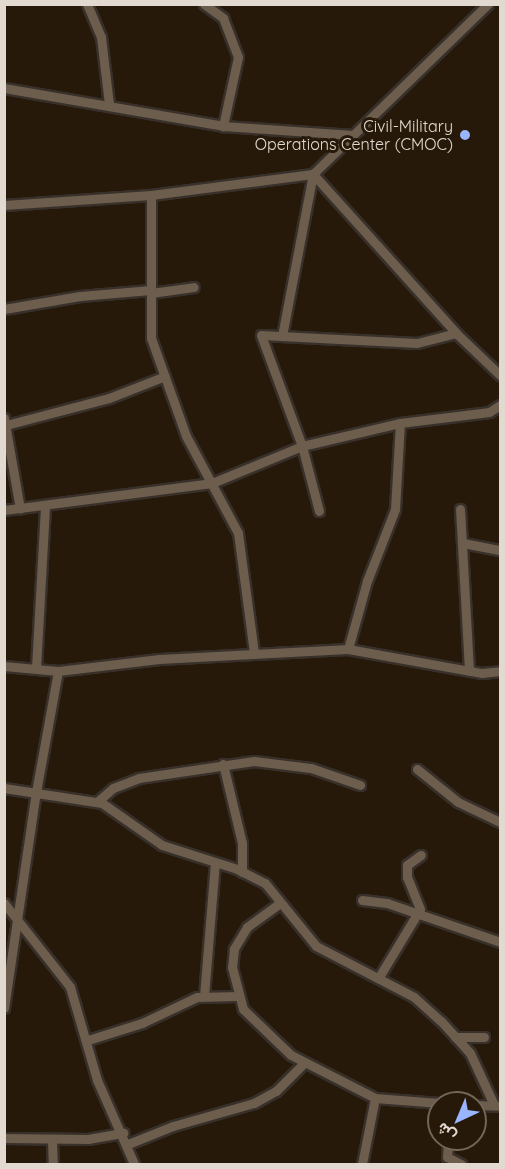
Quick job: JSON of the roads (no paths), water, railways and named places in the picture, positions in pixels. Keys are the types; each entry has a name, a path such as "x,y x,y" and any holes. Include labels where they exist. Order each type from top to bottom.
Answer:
{"street":[{"path":"87,4 101,37 108,104"},
{"path":"204,4 223,18 238,57 223,126"},
{"path":"282,336 313,174 488,4"},
{"path":"4,88 108,104 223,126 353,135"},
{"path":"4,205 151,195 313,174"},
{"path":"313,174 456,333 501,375"},
{"path":"151,195 151,338 186,436 238,533 254,654"},
{"path":"4,309 80,296 194,287"},
{"path":"319,511 302,446 261,335 417,343 456,333"},
{"path":"20,509 5,422 109,398 165,376"},
{"path":"4,510 45,507 212,483 302,446 400,423 489,412 501,405"},
{"path":"348,650 367,581 395,509 400,423"},
{"path":"36,668 45,507"},
{"path":"460,509 469,671"},
{"path":"463,543 501,550"},
{"path":"4,666 58,671 110,663 348,650 499,675"},
{"path":"4,1008 36,792 58,671"},
{"path":"97,802 113,788 139,778 254,761 311,768 360,785"},
{"path":"223,764 242,843 242,872"},
{"path":"417,769 458,802 501,822"},
{"path":"4,788 97,802 162,846 215,862 265,883 316,946 414,997 470,1053 497,1106"},
{"path":"379,977 420,909 407,877 407,865 421,855"},
{"path":"204,996 215,862"},
{"path":"362,900 387,903 501,942"},
{"path":"4,903 70,987 88,1040 97,1080 128,1144 134,1164"},
{"path":"280,903 238,936 232,967 243,1009 304,1063 375,1098 427,1102"},
{"path":"88,1040 142,1023 204,996 238,996"},
{"path":"455,1037 484,1037"},
{"path":"128,1144 173,1126 254,1103 276,1092 304,1063"},
{"path":"362,1164 375,1098"},
{"path":"4,1138 52,1140 123,1133"},
{"path":"52,1140 53,1164"},
{"path":"447,1151 447,1157 461,1164"}],"place":[{"name":"Civil-Military Operations Center (CMOC)","path":"465,135"}]}
